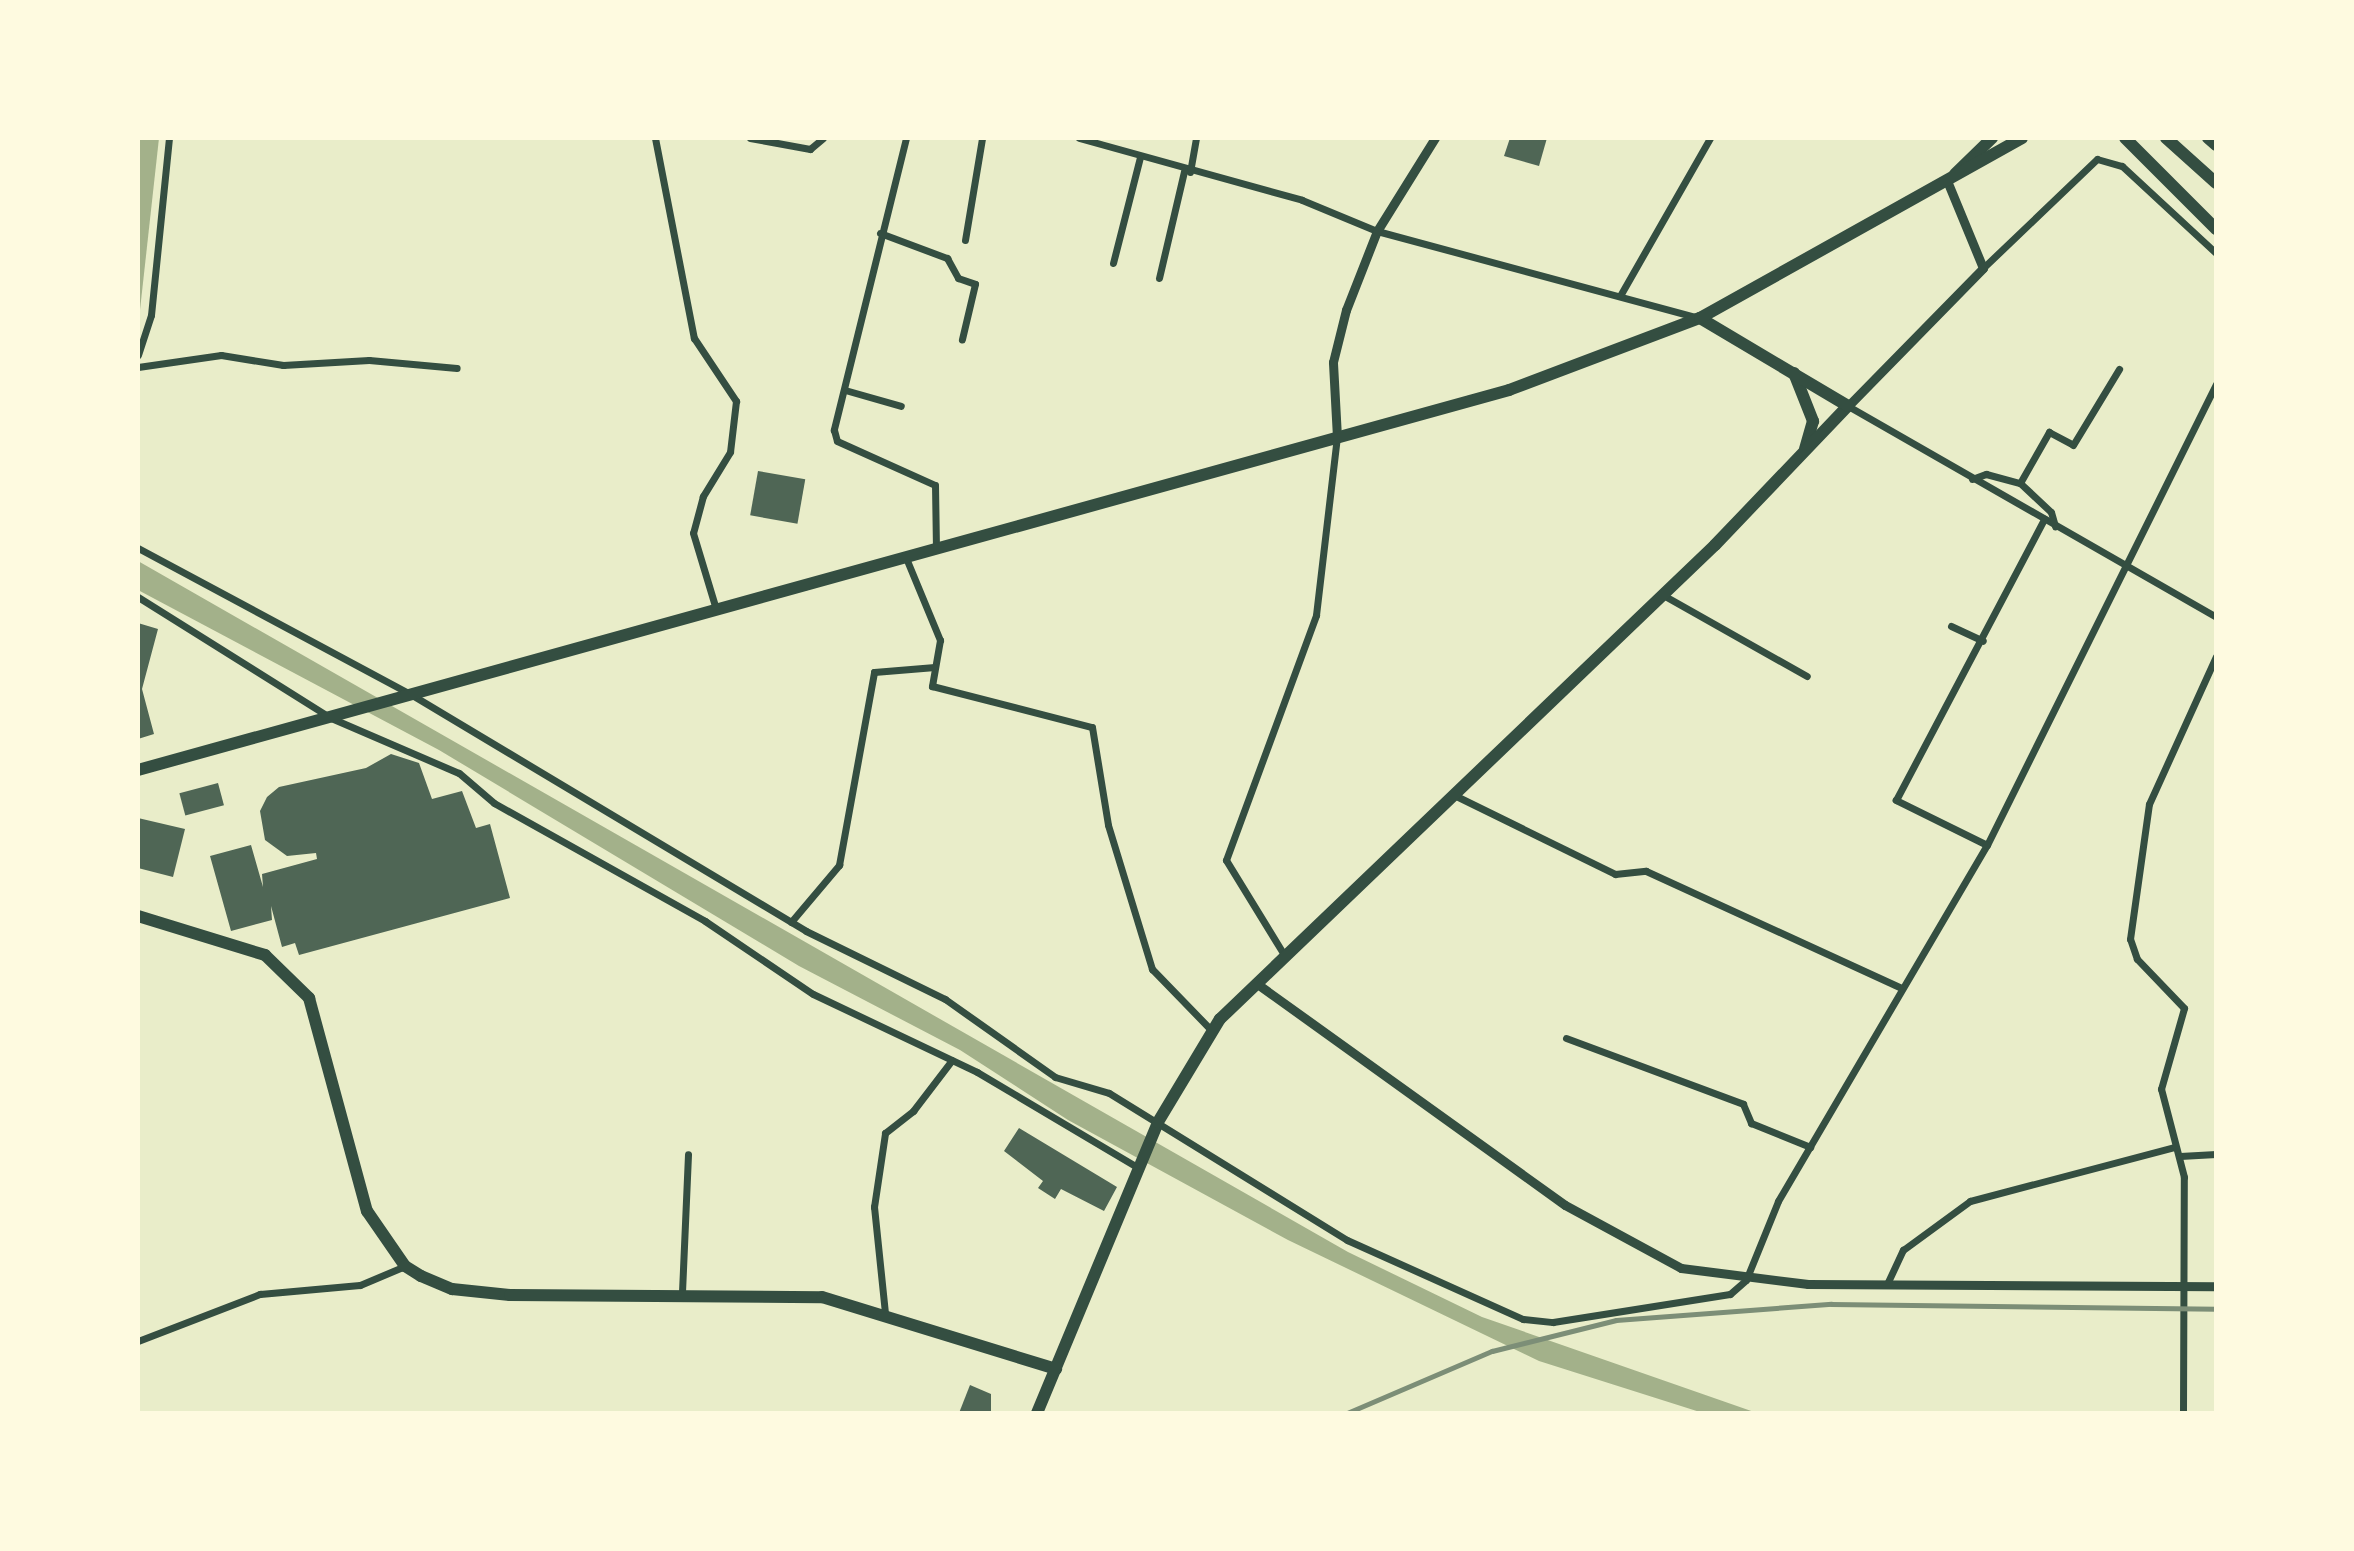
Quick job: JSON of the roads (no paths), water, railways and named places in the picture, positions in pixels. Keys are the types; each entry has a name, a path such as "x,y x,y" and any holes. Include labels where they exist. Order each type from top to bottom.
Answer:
{"main road":[{"path":"1948,183 1992,138"},
{"path":"138,770 1509,390 1700,318 1948,183 2022,138"},
{"path":"2125,138 2216,229"},
{"path":"2166,138 2216,183"},
{"path":"2208,138 2216,145"},
{"path":"1037,1413 1157,1126 1212,1031 1283,953 1661,594 1848,406 1789,367 1700,318"},
{"path":"1789,367 1813,421 1804,453"},
{"path":"138,916 265,955 309,998 367,1211 405,1266 474,1293 783,1292 885,1313 1056,1369"}],"street":[{"path":"138,355 151,315 169,138"},
{"path":"655,138 694,338 736,401 730,452 703,496 693,533 716,609"},
{"path":"750,138 810,149 823,138"},
{"path":"906,138 880,233 845,390 837,441 941,492 936,549"},
{"path":"965,240 982,138"},
{"path":"1079,138 1187,171 1302,200 1377,231 1621,294 1700,318"},
{"path":"1159,278 1196,138"},
{"path":"1283,953 1226,860 1316,615 1337,437 1333,362 1377,231 1435,138"},
{"path":"1621,294 1710,138"},
{"path":"1113,263 1140,157"},
{"path":"2216,253 2122,166 2097,159 1983,268 1848,406 2216,617"},
{"path":"1948,183 1981,249 1983,268"},
{"path":"880,233 947,258 958,278 975,284 962,339"},
{"path":"138,367 221,355 283,365 369,360 457,368"},
{"path":"2020,483 2049,432 2073,445 2119,369"},
{"path":"138,548 405,697 791,922 945,999 1055,1077 1109,1093 1157,1126 1347,1240 1523,1319 1553,1322 1730,1294 1746,1280 1778,1201 1987,845 2130,568 2216,384"},
{"path":"845,390 901,406"},
{"path":"1972,479 1986,474 2020,483 2051,512 2055,526"},
{"path":"1987,845 1896,800 1983,641 2044,519"},
{"path":"906,558 940,640 932,686 1092,727 1108,825 1152,969 1212,1031"},
{"path":"1661,594 1807,676"},
{"path":"138,597 374,741 431,757 494,803 705,921 813,994 952,1060 1140,1165"},
{"path":"1951,626 1983,641"},
{"path":"2183,1413 2186,1286 2180,1156 2161,1089 2184,1008 2133,952 2133,885 2163,764 2216,656"},
{"path":"791,922 839,865 874,672 935,667"},
{"path":"1451,793 1615,874 1646,871 1901,988"},
{"path":"1256,983 1610,1233 1681,1268 1746,1280 2216,1286"},
{"path":"1566,1038 1743,1104 1751,1123 1810,1147"},
{"path":"885,1313 874,1207 885,1133 913,1111 952,1060"},
{"path":"1887,1284 1903,1250 1970,1201 2175,1147"},
{"path":"682,1292 688,1154"},
{"path":"2180,1156 2216,1154"},
{"path":"138,1341 260,1294 360,1285 405,1266"}],"railway":[{"path":"1347,1413 1492,1351 1616,1320 1831,1304 2216,1309"}]}
